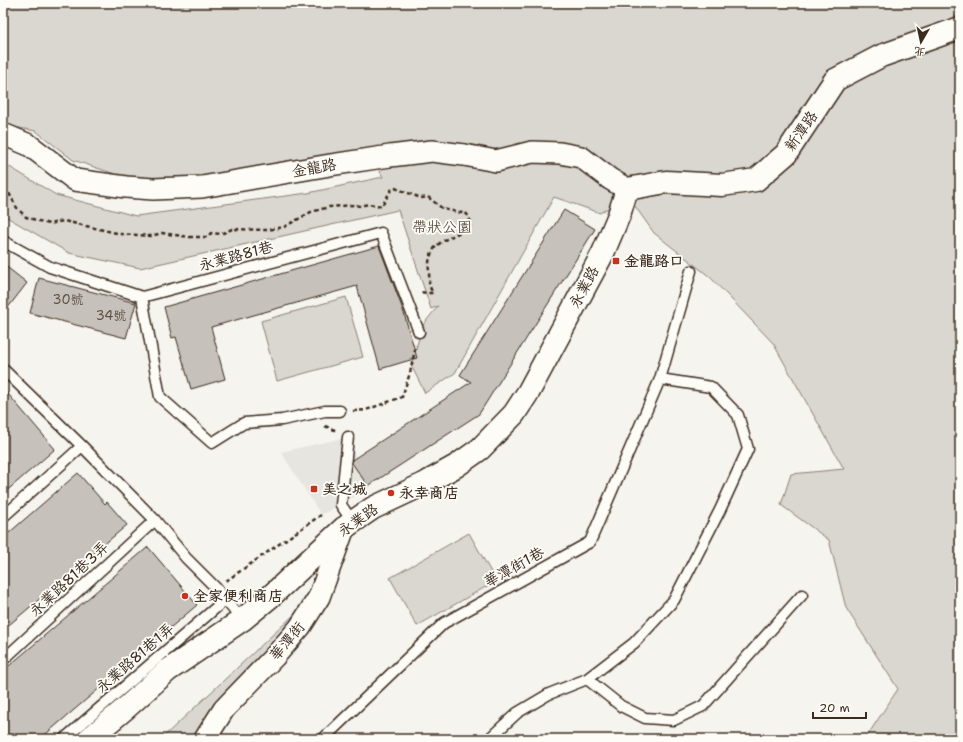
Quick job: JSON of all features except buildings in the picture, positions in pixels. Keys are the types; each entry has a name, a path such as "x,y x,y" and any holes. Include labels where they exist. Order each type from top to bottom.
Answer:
{"street":[{"name":"新潭路","path":"627,189 666,182 722,185 756,180 786,154 835,80 881,56 960,28"},
{"name":"金龍路","path":"3,134 29,145 75,180 126,188 153,189 202,187 375,158 432,151 496,161 532,152 560,153 581,156 610,179 627,189"},
{"name":"永業路","path":"89,739 166,671 242,620 271,596 348,525 374,508 424,484 456,466 480,449 514,414 529,392 603,253 619,215 627,189"},
{"name":"華潭街","path":"205,739 224,709 275,656 300,627 319,597 348,525"}],"lane":[{"name":"永業路81巷","path":"142,297 381,233 419,332"},
{"path":"3,241 50,267 142,297 160,397 212,443 244,423 282,420 325,411 340,411"},
{"name":"華潭街1巷","path":"323,739 444,623 590,542 660,379 691,271"},
{"path":"5,374 82,446 155,520 186,558 226,599 242,620"},
{"path":"489,739 517,713 549,694 587,679 634,643 674,600 720,510 748,449 738,415 711,387 660,379"},
{"path":"348,437 342,505 348,525"},
{"path":"3,517 82,446"},
{"name":"永業路81巷3弄","path":"3,660 155,520"},
{"path":"587,679 621,706 645,718 674,720 703,706 802,595"},
{"name":"永業路81巷1弄","path":"64,739 226,599"}],"path":[{"path":"3,190 9,193 17,208 26,216 49,224 64,221 121,234 151,236 162,233 189,237 207,237 211,233 221,234 232,229 267,230 284,227 311,212 329,208 354,205 361,206 368,204 382,206 391,190 395,188 421,198 428,197 443,209 467,214 472,224 464,230 446,238 433,249 428,263 428,283 434,293 428,294 402,288"},
{"path":"340,411 366,410 402,397 410,373 419,332"},
{"path":"216,588 321,515"}],"shaded area":[{"path":"348,437 369,489 321,515 281,452"}],"green space":[{"name":"帶狀公園","path":"3,3 960,3 960,739 865,739 898,689 846,608 829,540 781,505 791,474 844,469 773,343 710,277 654,233 605,164 589,160 619,201 600,213 554,197 455,373 425,393 411,365 423,325 438,306 431,309 398,210 140,268 69,253 3,215 3,163 56,195 136,216 308,193 383,177 378,168 139,182 73,160 36,131 3,125"},
{"path":"346,297 363,357 277,381 261,321"},
{"path":"469,533 496,581 417,626 390,578"},
{"path":"298,611 289,656 212,737 212,739 161,739"}],"place":[{"name":"金龍路口","path":"616,261"},
{"name":"美之城","path":"314,489"},
{"name":"永幸商店","path":"391,493"},
{"name":"全家便利商店","path":"185,596"}]}
